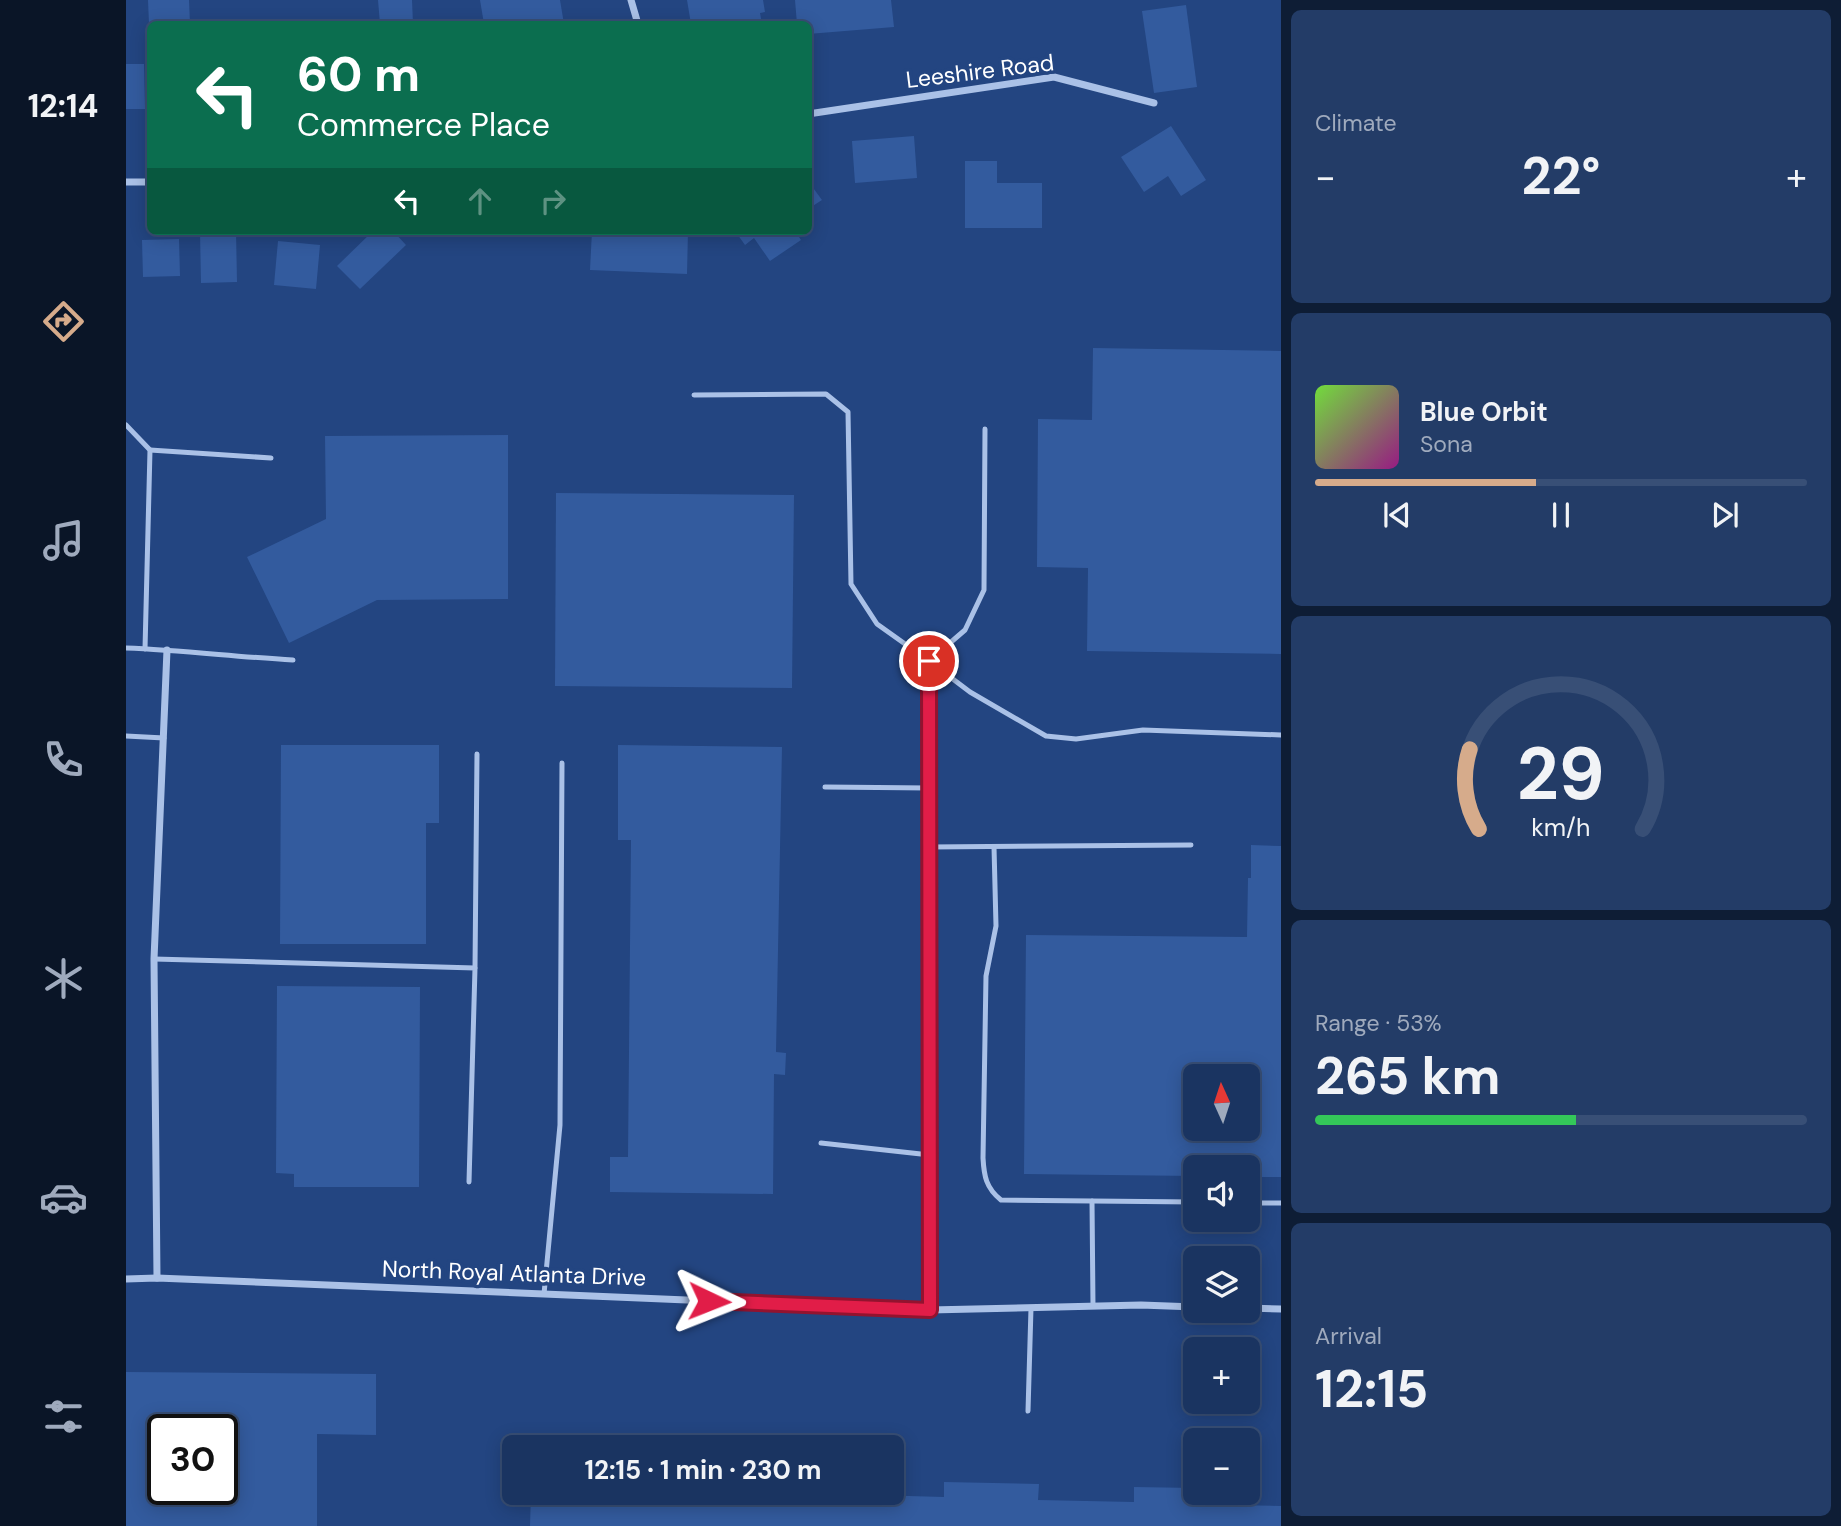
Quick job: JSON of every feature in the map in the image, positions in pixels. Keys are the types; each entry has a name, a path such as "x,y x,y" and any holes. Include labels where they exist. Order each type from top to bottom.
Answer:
{"street":[{"path":"631,0 637,21"},
{"name":"Leeshire Road","path":"812,113 1054,77 1154,103"},
{"path":"126,182 147,182"},
{"path":"157,1278 155,959 167,650"},
{"path":"929,661 930,1310"},
{"name":"North Royal Atlanta Drive","path":"126,1279 157,1278 930,1310 1183,1307"},
{"path":"1260,1308 1281,1309"}],"lane":[{"path":"694,395 826,394 848,412 851,584 877,624 970,692 1046,736 1076,739 1143,730 1281,735"},
{"path":"126,425 150,450 271,458"},
{"path":"929,661 965,630 984,590 985,429"},
{"path":"145,649 150,450"},
{"path":"126,648 293,660"},
{"path":"126,736 164,738"},
{"path":"469,1182 477,754"},
{"path":"544,1294 559,1125 562,763"},
{"path":"825,787 929,788"},
{"path":"930,848 1191,845"},
{"path":"994,847 996,926 986,976 984,1175 990,1192 1001,1200 1183,1202"},
{"path":"155,959 475,968"},
{"path":"821,1143 930,1155"},
{"path":"1092,1201 1093,1306"},
{"path":"1260,1203 1281,1203"},
{"path":"1028,1411 1031,1308"}],"building":[{"path":"148,0 189,0 190,21 149,21"},
{"path":"378,0 412,0 413,21 380,21"},
{"path":"480,0 560,0 564,21 484,21"},
{"path":"687,0 763,0 765,12 760,13 761,21 690,21"},
{"path":"795,0 891,0 894,27 812,34 812,21 797,21"},
{"path":"1186,5 1197,87 1154,93 1142,11"},
{"path":"126,64 144,64 145,109 126,109"},
{"path":"1171,126 1206,180 1181,196 1168,176 1144,192 1121,157"},
{"path":"914,136 917,178 855,183 852,141"},
{"path":"965,161 997,161 997,183 1042,183 1042,228 965,228"},
{"path":"812,186 822,200 812,206"},
{"path":"200,235 236,235 237,282 201,283"},
{"path":"369,235 397,235 406,245 360,289 337,266"},
{"path":"592,235 688,235 687,274 590,270"},
{"path":"738,235 798,235 801,240 770,261 754,238 745,245"},
{"path":"179,239 180,276 143,277 142,240"},
{"path":"278,241 320,245 316,289 274,285"},
{"path":"1093,348 1281,351 1281,654 1087,651 1088,568 1037,567 1038,419 1092,420"},
{"path":"508,435 508,599 377,600 289,643 247,557 326,519 325,436"},
{"path":"556,493 794,495 792,688 555,686"},
{"path":"281,745 439,745 439,823 426,823 426,944 280,944"},
{"path":"618,745 782,747 776,1052 786,1053 785,1075 774,1074 773,1194 610,1192 610,1157 628,1157 631,840 618,840"},
{"path":"1251,845 1281,846 1281,1177 1260,1177 1260,1155 1183,1155 1183,1176 1024,1174 1026,935 1247,937 1248,878 1251,878"},
{"path":"277,986 420,987 419,1187 294,1187 294,1174 276,1173"},
{"path":"126,1372 376,1374 376,1435 317,1434 317,1526 126,1526"},
{"path":"944,1482 1039,1484 1038,1500 1134,1502 1134,1487 1183,1488 1183,1505 1281,1506 1281,1526 530,1526 531,1505 904,1505 904,1496 944,1497"}],"route":[{"path":"709,1301 930,1310 929,661"}]}
